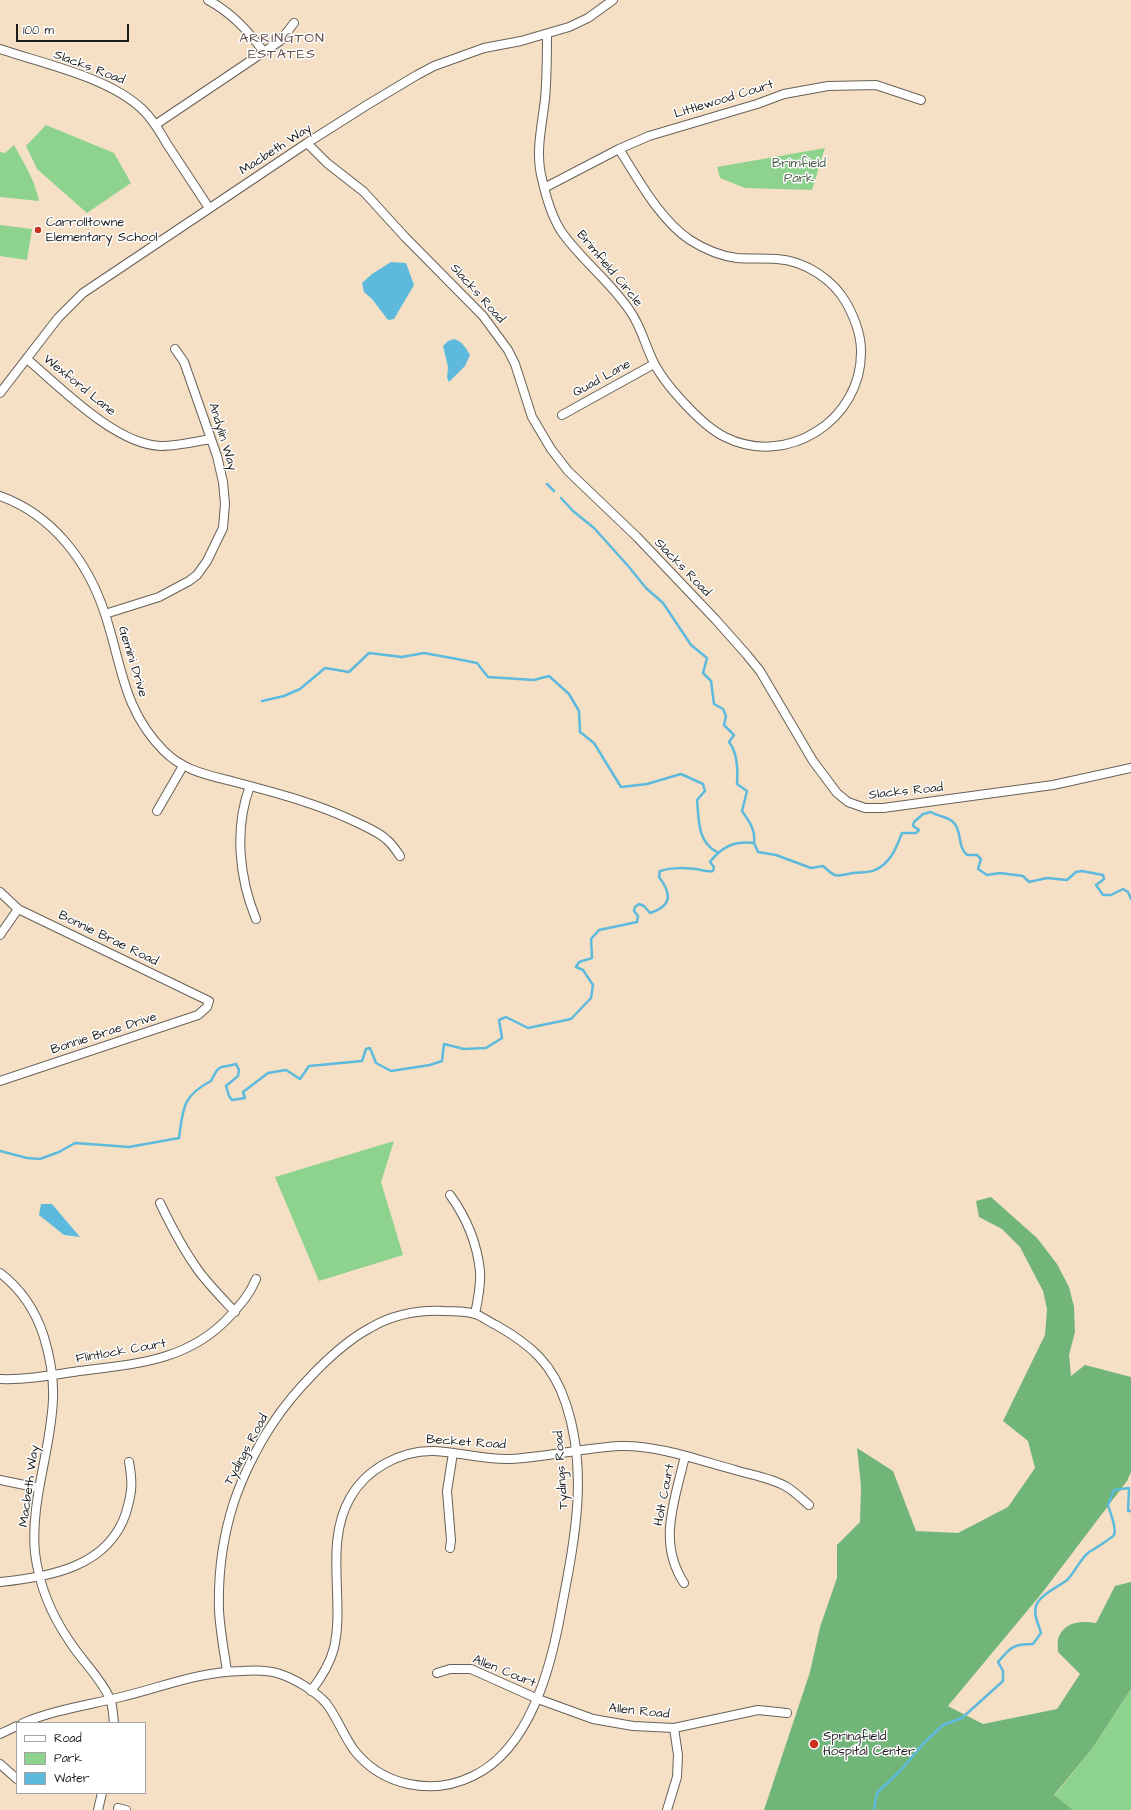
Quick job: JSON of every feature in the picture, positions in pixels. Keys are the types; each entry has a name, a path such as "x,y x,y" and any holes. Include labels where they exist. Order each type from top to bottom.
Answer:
{"street":[{"path":"208,0 228,12 244,27 264,52"},
{"name":"Macbeth Way","path":"0,394 58,318 83,293 307,143 386,93 434,66 484,48 521,41 569,27 588,18 613,0"},
{"path":"155,125 280,41 294,23"},
{"name":"Brimfield Circle","path":"547,34 547,73 538,146 538,163 551,212 561,230 582,257 617,292 631,311 654,364 695,414 717,432 743,444 759,448 788,444 810,436 826,425 841,408 854,387 861,361 860,341 852,315 835,287 813,270 789,260 725,256 689,239 663,215 619,150"},
{"name":"Slacks Road","path":"0,49 83,76 129,98 144,110 155,125 209,208"},
{"name":"Littlewood Court","path":"544,188 649,136 757,104 784,94 807,89 848,85 876,85 921,100"},
{"name":"Slacks Road","path":"307,143 327,163 364,192 483,316 511,357 532,417 551,449 568,471 637,537 747,655 760,671 813,761 837,793 848,802 865,808 883,808 1053,786 1131,768"},
{"name":"Andylin Way","path":"105,614 171,592 193,578 207,562 223,528 225,504 223,482 217,456 184,362 175,349"},
{"name":"Wexford Lane","path":"27,358 88,412 126,436 144,443 160,446 210,439"},
{"name":"Quad Lane","path":"562,415 654,364"},
{"name":"Gemini Drive","path":"0,496 35,513 72,547 90,579 105,614 129,698 145,729 165,752 183,766 291,797 341,815 387,839 400,856"},
{"path":"157,811 183,766"},
{"path":"250,786 245,798 241,826 241,851 248,900 256,919"},
{"name":"Bonnie Brae Road","path":"0,892 18,909 209,1001"},
{"path":"0,935 18,909"},
{"name":"Bonnie Brae Drive","path":"0,1081 198,1016 207,1007 209,1001"},
{"path":"450,1195 467,1221 477,1256 480,1272 475,1314"},
{"path":"160,1203 192,1262 207,1282 235,1312"},
{"name":"Macbeth Way","path":"0,1273 20,1292 32,1309 40,1326 53,1375 53,1400 49,1437 39,1488 35,1522 36,1552 45,1596 70,1643 97,1678 110,1700 114,1722"},
{"name":"Flintlock Court","path":"0,1379 53,1375 133,1365 176,1354 220,1328 245,1300 256,1279"},
{"name":"Tydings Road","path":"27,1722 147,1691 194,1676 227,1671 257,1670 274,1672 286,1676 311,1691 325,1702 351,1746 362,1759 389,1778 419,1786 437,1787 456,1783 474,1776 486,1769 507,1749 521,1731 538,1699 550,1665 558,1632 578,1514 575,1450 571,1423 565,1402 549,1370 536,1353 522,1340 475,1314 427,1310 410,1313 373,1326 350,1340 332,1356 302,1387 271,1426 246,1472 234,1502 225,1536 219,1609 227,1671"},
{"name":"Becket Road","path":"311,1691 321,1678 334,1649 336,1629 338,1539 341,1521 350,1498 360,1485 370,1474 395,1459 420,1452 434,1451 492,1459 621,1446 647,1448 685,1456 766,1479 787,1487 809,1505"},
{"path":"450,1548 451,1540 447,1491 453,1453"},
{"name":"Holt Court","path":"684,1583 676,1571 669,1545 672,1512 685,1456"},
{"path":"0,1582 40,1576 77,1566 102,1550 116,1534 123,1520 133,1486 128,1462"},
{"path":"0,1480 39,1488"},
{"name":"Allen Court","path":"437,1673 450,1669 470,1669 538,1699"},
{"name":"Allen Road","path":"538,1699 593,1719 633,1726 674,1728 758,1710 787,1713"},
{"path":"0,1734 16,1726"},
{"path":"667,1810 678,1777 678,1755 674,1728"},
{"path":"0,1764 16,1778"},
{"path":"98,1810 102,1794"}],"green space":[{"path":"46,125 114,153 131,183 87,213 37,169 26,146"},
{"path":"14,145 32,178 39,201 0,197 0,152 5,153"},
{"name":"Brimfield Park","path":"825,148 812,190 745,188 720,178 717,167"},
{"path":"0,225 32,229 27,260 0,256"},
{"path":"394,1141 381,1182 403,1255 319,1281 275,1177"},
{"path":"991,1197 1037,1238 1057,1264 1069,1287 1074,1307 1075,1332 1069,1355 1071,1376 1085,1365 1131,1377 1131,1472 1127,1481 1042,1593 948,1706 983,1724 1057,1709 1080,1674 1058,1652 1059,1636 1066,1627 1075,1623 1096,1623 1115,1586 1131,1582 1131,1689 1092,1749 1054,1795 1073,1810 764,1810 810,1672 820,1627 837,1578 837,1545 860,1522 861,1486 857,1448 893,1471 916,1531 958,1533 1008,1507 1035,1468 1028,1441 1003,1421 1045,1335 1047,1309 1043,1291 1020,1247 1002,1229 979,1217 976,1201"},
{"path":"1131,1689 1131,1810 1073,1810 1054,1796 1092,1749"}],"water":[{"path":"391,262 406,263 414,285 394,319 388,320 372,299 364,292 362,283 372,274"},
{"path":"454,339 462,343 470,355 465,366 449,382 447,378 448,367 443,346 448,341"},
{"path":"41,1204 52,1204 80,1237 64,1235 39,1215"}],"waterway":[{"path":"547,484 554,491"},
{"path":"561,498 573,511 594,528 646,588 663,603 691,645 707,658 703,673 711,681 714,704 723,709 726,716 724,725 734,735 729,742 736,756 737,784 747,791 742,811 753,830 754,843"},
{"path":"262,701 284,696 300,689 325,668 349,672 369,653 402,657 424,653 477,663 488,677 534,680 549,676 569,694 579,711 580,732 594,743 621,787 647,784 681,774 703,784 705,791 697,800 700,829 702,836 710,848 717,852"},
{"path":"0,1151 27,1158 40,1159 59,1152 75,1143 129,1147 179,1138 183,1111 189,1098 194,1092 211,1081 216,1071 223,1067 236,1064 239,1070 238,1076 226,1086 232,1100 245,1098 243,1092 268,1073 286,1070 300,1079 309,1066 362,1061 366,1049 370,1048 376,1063 391,1071 430,1065 442,1061 444,1044 464,1049 486,1048 502,1038 499,1020 506,1017 528,1028 571,1019 591,998 593,985 583,970 576,967 579,962 592,958 591,939 599,930 637,922 638,916 634,911 635,907 639,904 644,906 650,913 663,907 668,899 668,894 659,877 660,871 678,868 713,871 714,867 710,862 724,848 735,844 754,843 758,852 776,855 811,868 823,866 836,876 870,872 881,867 889,859 902,833 916,833 919,830 913,826 914,822 923,814 931,812 949,819 954,823 958,830 964,851 967,855 977,855 981,859 978,869 987,875 1000,873 1023,876 1029,882 1047,878 1067,880 1076,872 1082,871 1103,875 1104,879 1096,885 1103,895 1111,895 1123,889 1128,892 1131,899"},
{"path":"874,1810 877,1793 900,1771 923,1744 943,1725 962,1718 1003,1681 1003,1671 998,1662 1006,1653 1013,1647 1033,1644 1041,1633 1035,1613 1038,1602 1049,1592 1066,1581 1089,1552 1114,1535 1114,1524 1108,1505 1114,1490 1129,1488 1128,1511 1131,1511"}],"place":[{"name":"Carrolltowne Elementary School","path":"38,230"},
{"name":"Springfield Hospital Center","path":"814,1744"}],"district":[{"name":"ARRINGTON ESTATES","path":"282,48"}]}
